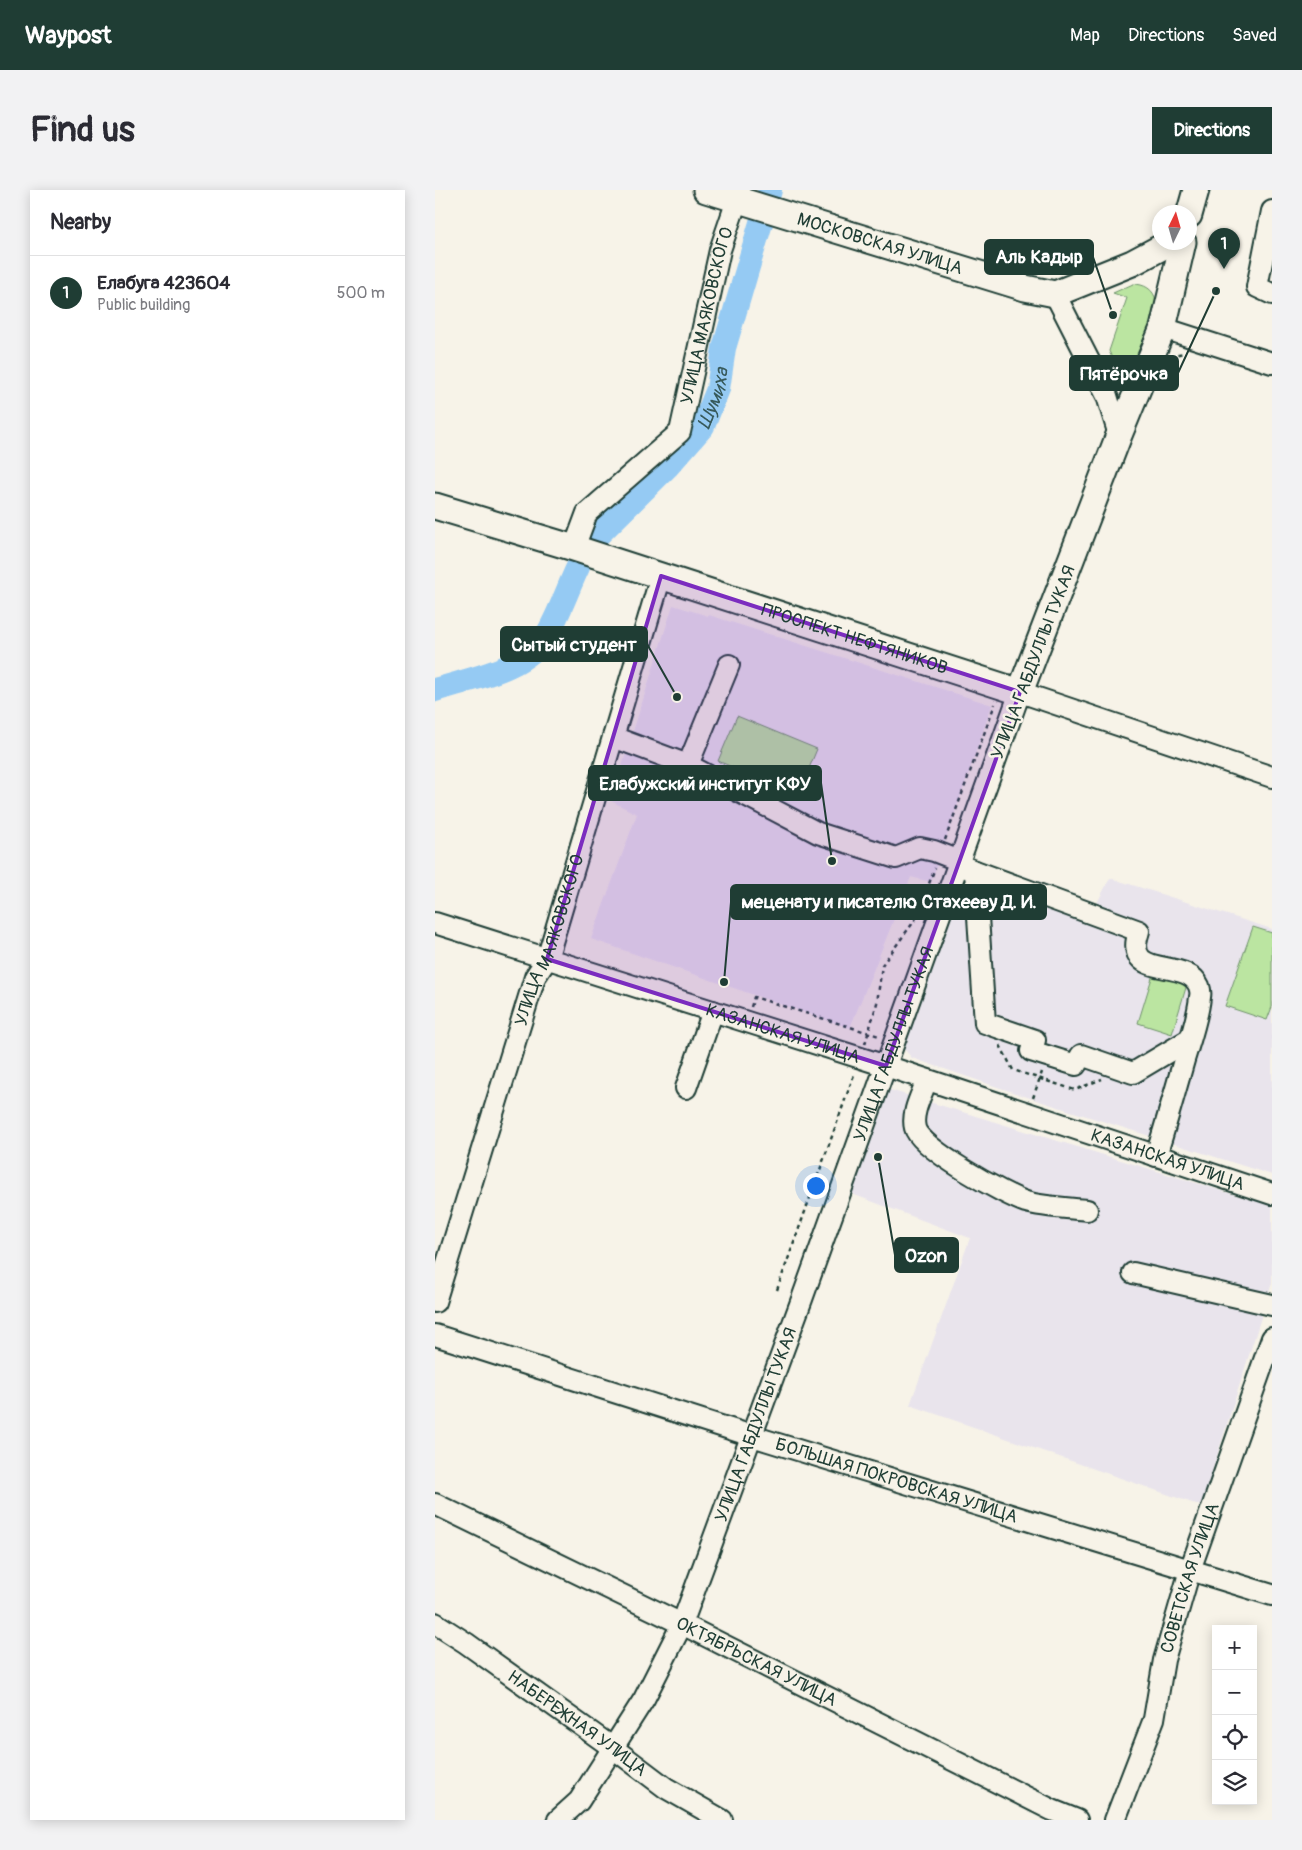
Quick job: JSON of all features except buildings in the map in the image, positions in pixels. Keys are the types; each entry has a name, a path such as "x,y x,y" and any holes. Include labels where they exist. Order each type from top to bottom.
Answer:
{"main road":[{"name":"МОСКОВСКАЯ УЛИЦА","path":"706,190 738,195 1025,288 1055,294"},
{"path":"1055,294 1133,263 1157,250"},
{"name":"УЛИЦА ГАБДУЛЛЫ ТУКАЯ","path":"1011,688 1163,328 1181,250"},
{"path":"1133,263 1153,268 1167,278 1170,302"},
{"name":"ПРОСПЕКТ НЕФТЯНИКОВ","path":"435,506 574,548 1011,688"}],"street":[{"name":"УЛИЦА МАЯКОВСКОГО","path":"574,548 587,513 680,432 720,250 738,195"},
{"path":"1272,211 1257,287 1272,294"},
{"path":"1055,294 1107,396 1119,435"},
{"path":"1163,328 1272,363"},
{"name":"УЛИЦА МАЯКОВСКОГО","path":"435,1302 535,977 547,959 661,576"},
{"path":"688,765 729,665"},
{"name":"ПРОСПЕКТ НЕФТЯНИКОВ","path":"1011,688 1272,777"},
{"name":"УЛИЦА ГАБДУЛЛЫ ТУКАЯ","path":"558,1820 579,1801 645,1699 682,1624 895,1040 964,866 1011,688"},
{"path":"613,737 688,765 819,833 896,858 920,848 940,853 964,866 1139,931 1135,944 1136,953 1140,958 1149,963 1189,975 1199,985 1200,998 1156,1156"},
{"path":"964,866 985,1023 1035,1040 1031,1051 1076,1065 1081,1055 1133,1073 1190,1039"},
{"name":"КАЗАНСКАЯ УЛИЦА","path":"435,923 886,1066 1272,1194"},
{"path":"686,1088 713,1012"},
{"path":"927,1080 914,1117 915,1130 937,1152 999,1191 1027,1202 1087,1210"},
{"path":"1133,1273 1272,1305"},
{"name":"БОЛЬШАЯ ПОКРОВСКАЯ УЛИЦА","path":"435,1335 752,1436 1272,1595"},
{"name":"СОВЕТСКАЯ УЛИЦА","path":"1115,1820 1154,1719 1164,1660 1190,1570 1267,1370 1272,1338"},
{"name":"ОКТЯБРЬСКАЯ УЛИЦА","path":"435,1504 682,1624 1052,1810 1077,1820"},
{"name":"НАБЕРЕЖНАЯ УЛИЦА","path":"435,1623 466,1643 666,1788 721,1820"}],"path":[{"path":"1171,361 1174,356 1183,352 1205,356 1209,343"},
{"path":"777,1290 869,1034 877,1003 882,965 915,920 940,853 1011,688"},
{"path":"746,1022 754,997 869,1034 895,1040"},
{"path":"1033,1099 1048,1056"}],"highlighted area":[{"path":"661,576 1020,692 886,1066 547,959"}],"shaded area":[{"path":"673,605 992,705 931,882 911,877 850,1028 591,939 637,814 611,801"},
{"path":"972,862 1019,883 1021,875 1097,903 1110,878 1272,929 1272,1175 1033,1099 912,1058 904,1049 904,1042"},
{"path":"887,1089 1272,1206 1272,1283 1201,1506 910,1405 970,1238 852,1194"}],"green space":[{"path":"1133,284 1145,286 1151,290 1155,297 1156,306 1135,366 1119,374 1109,351 1127,298 1113,293"},
{"path":"737,716 817,749 798,795 718,761"},
{"path":"1253,927 1272,933 1272,1007 1267,1020 1225,1006"},
{"path":"1154,971 1188,981 1172,1034 1138,1023"}],"waterway":[{"name":"Шумиха","path":"767,201 770,190"},
{"name":"Шумиха","path":"593,542 667,467 703,426 718,389 724,348 763,216"},
{"name":"Шумиха","path":"435,690 497,671 513,664 538,646 548,633 578,567"}],"place":[{"name":"Елабуга 423604","path":"1224,269"},
{"name":"Пятёрочка","path":"1216,291"},
{"name":"Аль Кадыр","path":"1113,315"},
{"name":"Сытый студент","path":"677,697"},
{"name":"Елабужский институт КФУ","path":"832,861"},
{"name":"меценату и писателю Стахееву Д. И.","path":"724,982"},
{"name":"Ozon","path":"878,1157"}]}
